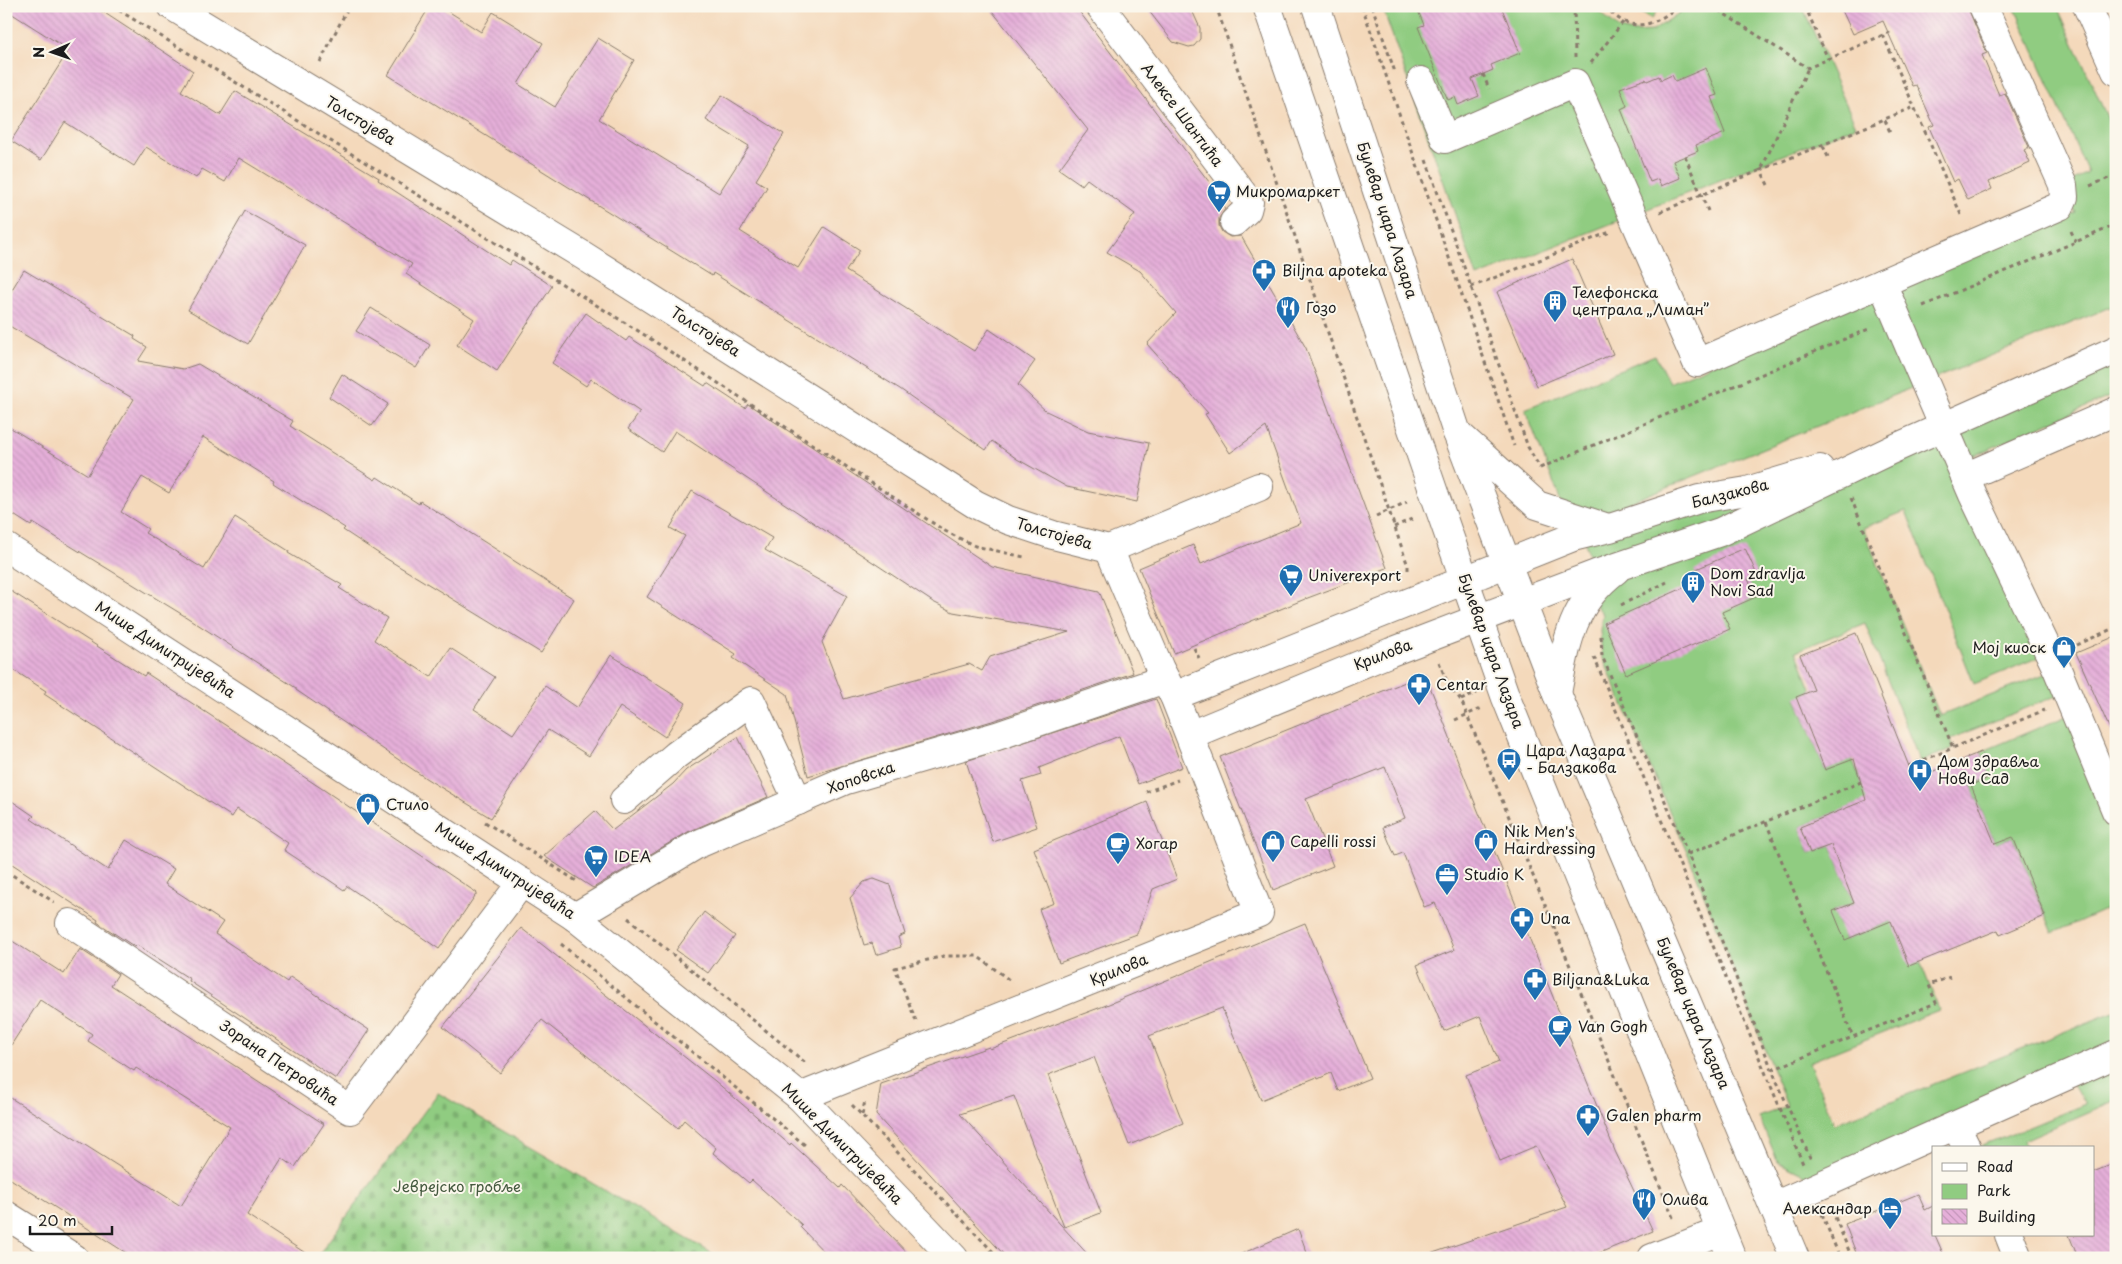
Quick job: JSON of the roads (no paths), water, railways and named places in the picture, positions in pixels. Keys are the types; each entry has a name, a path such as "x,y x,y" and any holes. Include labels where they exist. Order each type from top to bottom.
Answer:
{"street":[{"name":"Толстојева","path":"172,6 584,256 976,504 1017,523 1053,535 1109,549 1259,487"},
{"name":"Алексе Шантића","path":"1100,6 1249,202 1247,210 1234,222"},
{"name":"Булевар цара Лазара","path":"1268,6 1506,698 1732,1258"},
{"name":"Булевар цара Лазара","path":"1316,6 1457,433 1557,694 1795,1258"},
{"path":"1409,79 1445,139 1575,83 1697,364 2060,206 2064,197 2063,185 1983,6"},
{"path":"2087,6 2116,71"},
{"path":"1882,283 1965,477 2049,653 2116,811"},
{"name":"Балзакова","path":"1523,602 1720,532 1891,450 2116,350"},
{"path":"1965,477 2116,410"},
{"name":"Булевар цара Лазара","path":"1457,433 1537,505 1610,528"},
{"name":"Балзакова","path":"1508,563 1568,539 1699,500 1747,491 1891,450"},
{"name":"Мише Димитријевића","path":"6,547 575,917 800,1097 954,1258"},
{"name":"Крилова","path":"800,1097 1259,913 1190,735 1109,549"},
{"path":"1170,688 1402,606 1508,563"},
{"path":"1557,694 1569,639 1576,617 1601,581 1623,565"},
{"name":"Крилова","path":"1190,735 1391,652 1523,602"},
{"name":"Хоповска","path":"575,917 696,845 846,780 1170,688"},
{"path":"624,800 676,754 751,701 798,801"},
{"name":"Зорана Петровића","path":"70,924 350,1110 522,882"},
{"path":"1935,1146 1961,1137 2116,1054"},
{"path":"1774,1206 1817,1186 1932,1147"},
{"path":"6,1215 74,1258"},
{"path":"1652,1258 1721,1231"},
{"path":"2009,1236 2018,1258"}],"place":[{"name":"Микромаркет","path":"1219,213"},
{"name":"Biljna apoteka","path":"1264,292"},
{"name":"Телефонска централа „Лиман”","path":"1555,323"},
{"name":"Гозо","path":"1288,329"},
{"name":"Univerexport","path":"1291,597"},
{"name":"Dom zdravlja Novi Sad","path":"1693,604"},
{"name":"Мој киоск","path":"2064,669"},
{"name":"Centar","path":"1419,706"},
{"name":"Цара Лазара - Балзакова","path":"1509,781"},
{"name":"Дом здравља Нови Сад","path":"1920,792"},
{"name":"Стило","path":"368,826"},
{"name":"Nik Men's Hairdressing","path":"1486,862"},
{"name":"Capelli rossi","path":"1273,863"},
{"name":"Хогар","path":"1118,865"},
{"name":"IDEA","path":"596,878"},
{"name":"Studio K","path":"1447,896"},
{"name":"Una","path":"1522,940"},
{"name":"Biljana&Luka","path":"1535,1001"},
{"name":"Van Gogh","path":"1560,1048"},
{"name":"Galen pharm","path":"1588,1137"},
{"name":"Олива","path":"1644,1221"},
{"name":"Александар","path":"1890,1230"}],"park label":[{"name":"Јеврејско гробље","path":"457,1187"}]}
